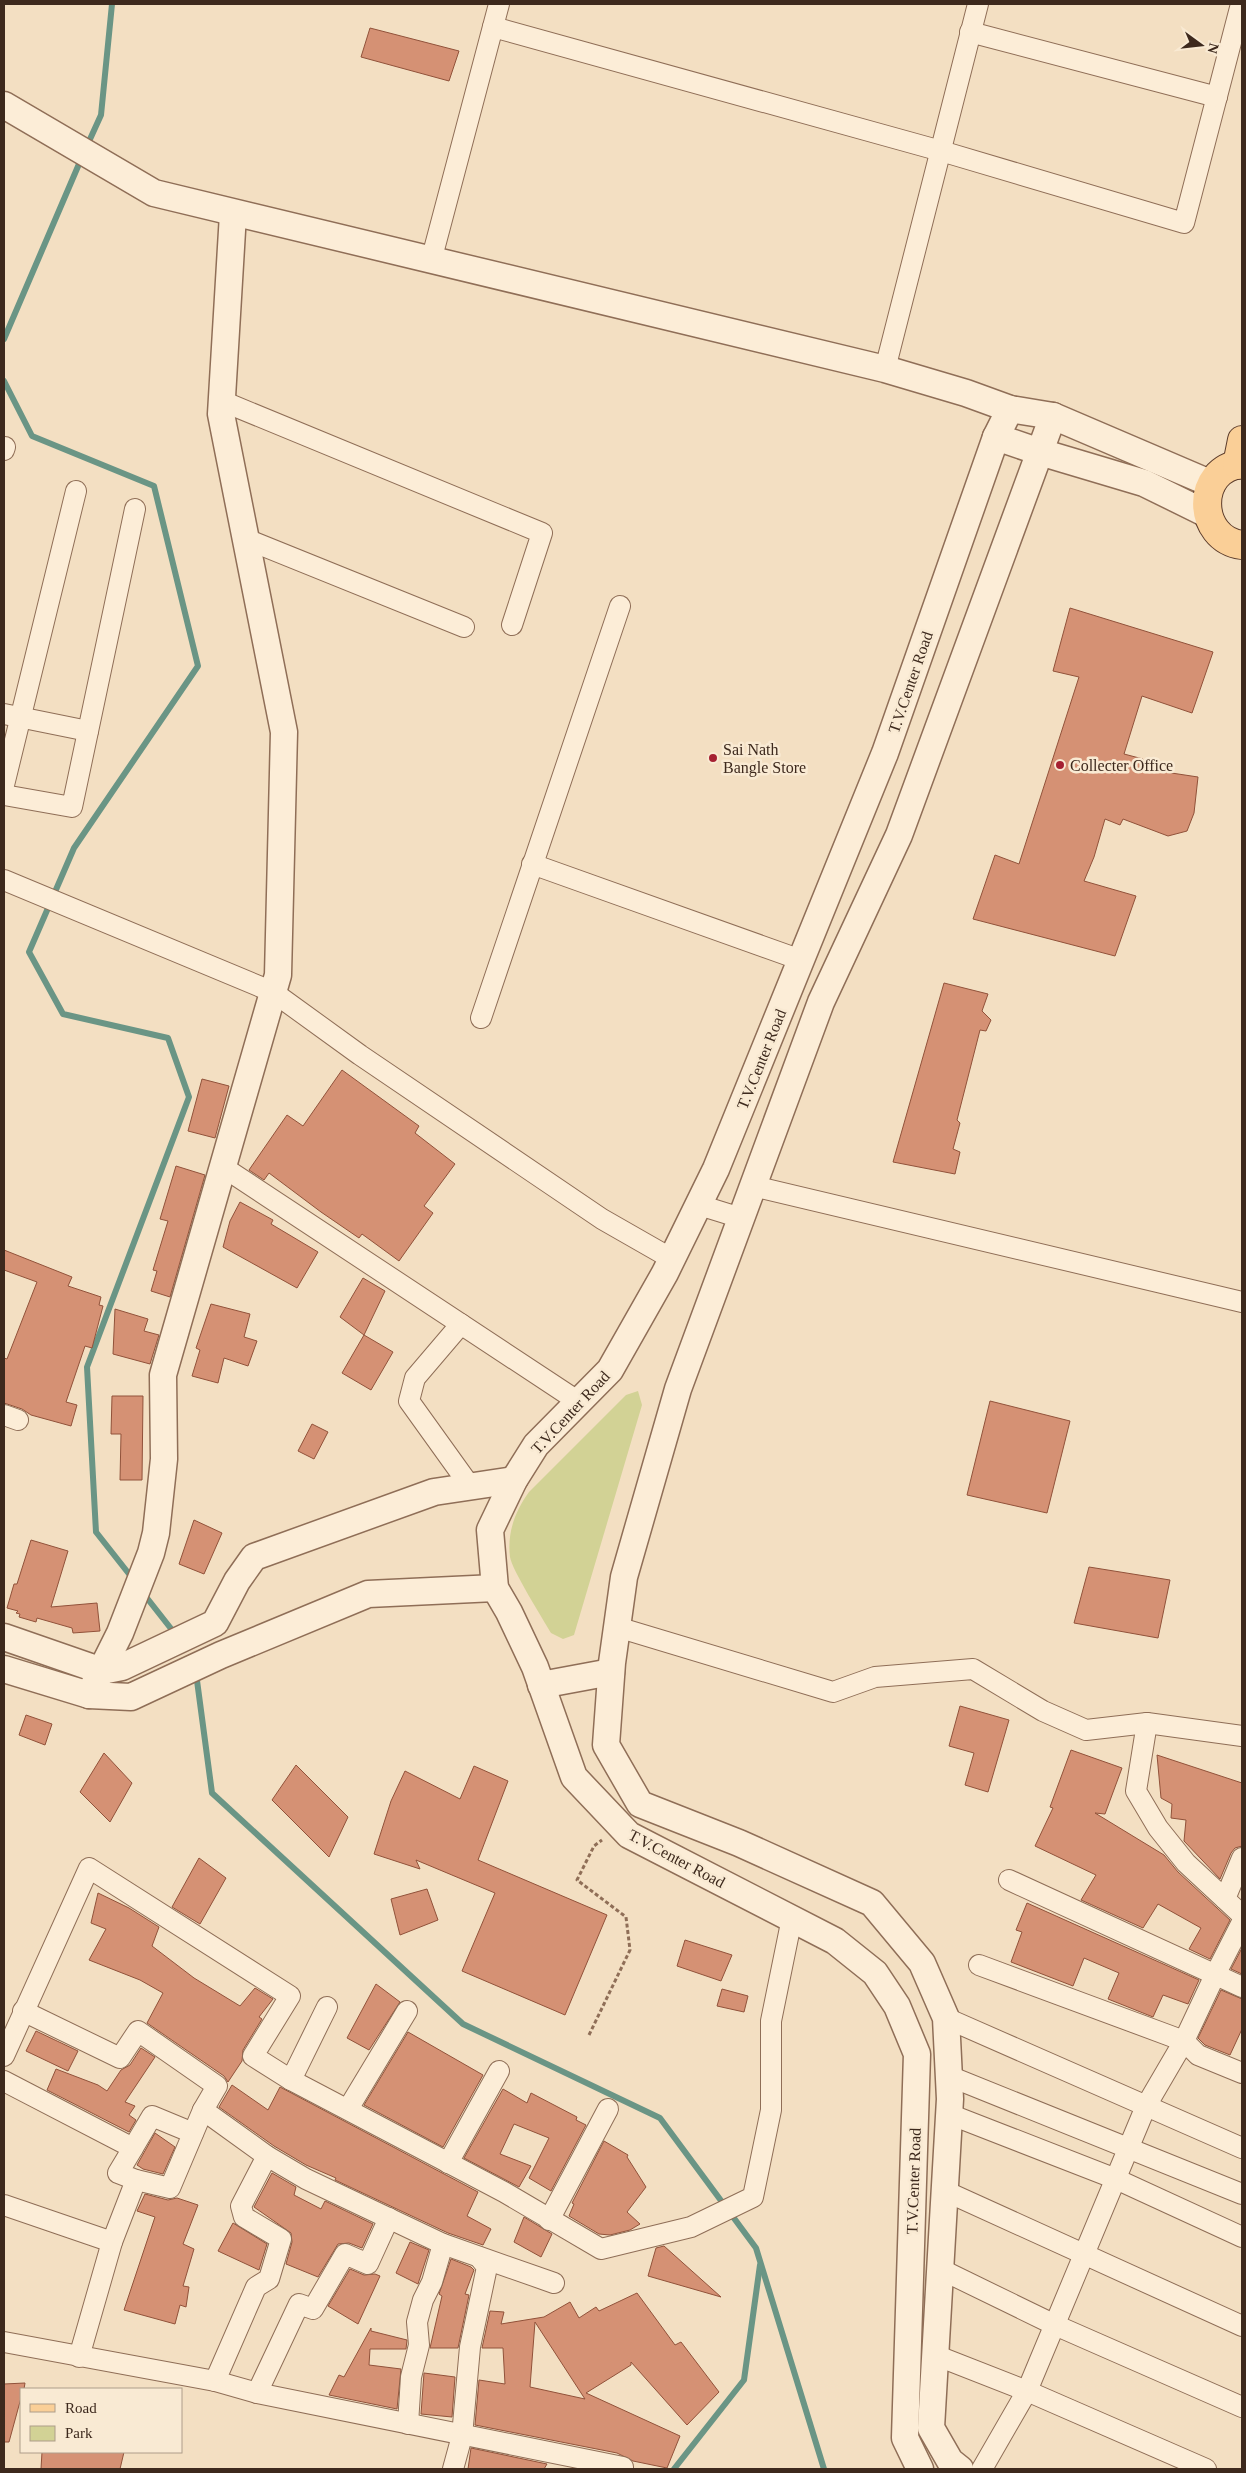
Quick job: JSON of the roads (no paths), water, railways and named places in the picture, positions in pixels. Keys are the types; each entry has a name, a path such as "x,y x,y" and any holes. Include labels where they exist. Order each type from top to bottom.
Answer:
{"main road":[{"path":"1240,456 1212,484 1206,504 1207,514 1219,534 1241,545"}],"street":[{"path":"431,261 499,4"},
{"path":"885,369 978,4"},
{"path":"492,27 941,151 1184,223 1241,4"},
{"path":"970,32 1217,97"},
{"path":"4,105 154,193 233,214 885,369 966,393 1010,409 1053,416 1212,484"},
{"path":"112,1670 120,1633 151,1553 156,1533 164,1459 163,1375 278,975 284,732 221,414 233,214"},
{"path":"222,401 542,533 512,625"},
{"name":"T.V.Center Road","path":"920,2469 905,2438 917,2054 897,2006 875,1973 835,1941 629,1835 574,1777 541,1686 509,1612 495,1588 490,1530 514,1480 536,1444 610,1370 672,1258 716,1169 885,752 996,437 1010,409"},
{"name":"T.V.Center Road","path":"960,2469 950,2461 930,2428 950,2096 946,2018 922,1962 872,1903 739,1844 640,1804 606,1745 611,1672 624,1577 678,1389 821,1002 899,835 1053,416"},
{"path":"996,437 1144,483 1207,514"},
{"path":"4,785 12,716 76,491"},
{"path":"4,795 72,807 135,509"},
{"path":"246,539 464,627"},
{"path":"481,1018 620,606"},
{"path":"12,716 88,732"},
{"path":"532,864 801,960"},
{"path":"4,880 273,992 360,1055 602,1219 672,1258"},
{"path":"833,881 869,898"},
{"path":"223,1166 579,1402"},
{"path":"753,1186 1242,1302"},
{"path":"699,1204 741,1218"},
{"path":"461,1324 415,1378 409,1401 470,1486"},
{"path":"89,1695 112,1670 215,1623 237,1581 254,1557 434,1492 514,1480"},
{"path":"4,1669 89,1695 131,1697 221,1655 368,1594 495,1588"},
{"path":"617,1627 833,1692 874,1677 973,1669 1043,1711 1086,1730 1147,1723 1242,1736"},
{"path":"4,1637 112,1670"},
{"path":"541,1686 611,1672"},
{"path":"1147,1723 1136,1792 1158,1828 1186,1863 1242,1915"},
{"path":"1225,1899 1242,1858"},
{"path":"4,2056 89,1868 290,1996 253,2056 291,2080 504,2192 601,2250 691,2227 754,2197 771,2110 772,2021 792,1918"},
{"path":"1009,1880 1242,1987"},
{"path":"982,2469 1027,2391 1146,2106 1184,2041 1242,1922"},
{"path":"978,1965 1184,2041 1198,2055 1242,2073"},
{"path":"291,2080 327,2007"},
{"path":"23,2011 120,2058 138,2031 217,2086 203,2110 170,2188 136,2180 118,2173 152,2116 193,2133"},
{"path":"348,2109 407,2011"},
{"path":"946,2018 1242,2148"},
{"path":"448,2163 499,2071"},
{"path":"4,2081 134,2148"},
{"path":"916,2096 950,2096 1129,2148 1242,2194"},
{"path":"950,2096 1116,2179 1242,2238"},
{"path":"549,2220 608,2109"},
{"path":"203,2110 267,2156 306,2179 442,2244 554,2283"},
{"path":"215,2381 256,2287 269,2279 282,2239 244,2217 241,2206 267,2156"},
{"path":"79,2357 112,2242 136,2180"},
{"path":"945,2191 1242,2326"},
{"path":"4,2205 112,2242"},
{"path":"257,2393 299,2304 313,2309 345,2254 368,2264 389,2218"},
{"path":"408,2424 411,2377 419,2346 417,2322 423,2300 432,2282 442,2244"},
{"path":"453,2469 462,2436 470,2347 487,2267 479,2256"},
{"path":"940,2269 1055,2325 1242,2407"},
{"path":"4,2342 215,2381 257,2393 462,2436 623,2467"},
{"path":"935,2355 1027,2391 1206,2469"}],"waterway":[{"path":"86,148 101,115 112,4"},
{"path":"4,339 82,157"},
{"path":"4,381 32,436 154,486 198,666 74,848 29,952 63,1014 168,1038 189,1097 87,1367 96,1532 133,1579"},
{"path":"143,1593 176,1635"},
{"path":"196,1673 212,1793 463,2024 660,2118 756,2248 824,2469"},
{"path":"674,2469 744,2380 760,2265"}],"place":[{"name":"Sai Nath Bangle Store","path":"713,758"},
{"name":"Collecter Office","path":"1060,765"}]}
